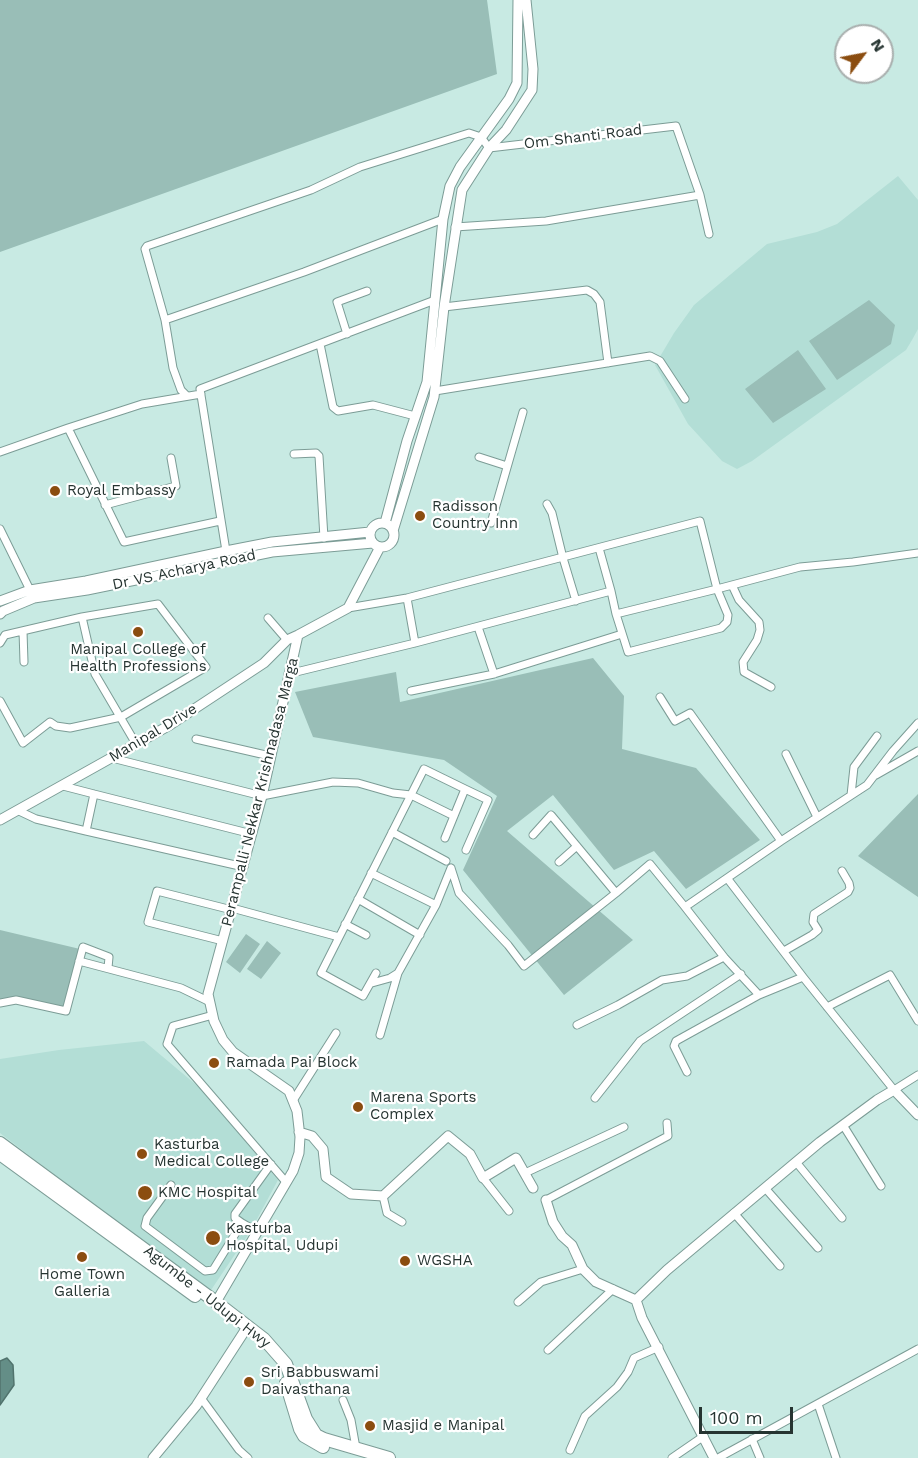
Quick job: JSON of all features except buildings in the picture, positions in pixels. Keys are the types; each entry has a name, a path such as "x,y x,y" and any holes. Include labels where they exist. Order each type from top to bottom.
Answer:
{"highway":[{"name":"Agumbe - Udupi Hwy","path":"0,1143 216,1302 246,1329 280,1369 286,1381 296,1420 304,1436 321,1446 389,1458"},
{"name":"Agumbe - Udupi Hwy","path":"0,1154 246,1329"}],"street":[{"path":"386,524 407,441 428,382 442,219 450,186 460,167 509,99 517,83 518,0"},
{"path":"377,545 391,543 435,391 444,307 462,190 489,148 506,130 532,90 533,69 526,0"},
{"name":"Om Shanti Road","path":"489,148 676,126 700,195"},
{"path":"187,396 181,390 173,368 165,320 145,249 150,244 311,190 360,167 470,133 481,137 489,148"},
{"path":"455,227 546,221 700,195 709,234"},
{"path":"165,320 304,272 442,219"},
{"path":"444,307 587,290 594,294 600,302 608,363"},
{"path":"347,334 337,302 367,291"},
{"path":"226,551 200,389 435,300"},
{"path":"320,344 333,407 338,411 372,405 415,416"},
{"path":"435,391 650,356 660,360 685,399"},
{"path":"0,452 142,404 201,394"},
{"path":"491,523 522,412"},
{"path":"68,428 124,542 220,521"},
{"path":"294,454 316,453 320,456 324,538"},
{"path":"479,457 507,466"},
{"path":"105,505 176,486 171,458"},
{"path":"547,504 552,513 562,558 576,601"},
{"path":"298,635 348,608 407,598 700,521 717,589 728,615 727,622 721,628 628,652 599,548"},
{"path":"386,524 393,531"},
{"path":"348,608 367,573 377,545 370,532 374,526 386,524"},
{"path":"0,529 30,590"},
{"name":"Dr VS Acharya Road","path":"0,614 34,598 226,551 272,542 370,532"},
{"name":"Dr VS Acharya Road","path":"0,601 30,590 87,586 272,552 377,545"},
{"path":"616,614 800,567 918,553"},
{"path":"732,585 739,600 759,622 760,630 757,640 743,662 744,672 771,687"},
{"path":"288,674 611,591"},
{"path":"407,598 415,643"},
{"path":"0,643 5,635 82,616 158,604 206,667 121,717 98,724 70,728 56,726 50,722 23,743 0,701"},
{"path":"82,616 95,674 136,744"},
{"path":"268,618 287,640"},
{"path":"478,627 494,674"},
{"path":"23,631 24,662"},
{"path":"411,691 494,674 622,634"},
{"name":"Manipal Drive","path":"0,820 170,725 264,663 287,640 298,635"},
{"name":"Perampalli Nekkar Krishnadasa Marga","path":"294,1099 290,1091 233,1052 223,1040 213,1016 208,994 262,796 298,635"},
{"path":"660,697 675,721 690,712 781,841"},
{"path":"685,907 867,785 918,723"},
{"path":"851,795 854,767 877,736"},
{"path":"196,740 270,756"},
{"path":"873,777 918,751"},
{"path":"786,754 817,818"},
{"path":"112,758 262,796 333,782 358,783 393,793 411,795 454,816"},
{"path":"376,973 363,996 321,973 424,769 488,800 466,850"},
{"path":"63,786 252,834"},
{"path":"445,838 465,789"},
{"path":"86,831 94,794"},
{"path":"19,811 36,819 244,867"},
{"path":"533,835 551,815 616,893"},
{"path":"392,832 446,861"},
{"path":"559,862 577,846"},
{"path":"380,1035 398,973 436,906 451,868 459,893 503,939 524,966 650,864 724,957 759,994"},
{"path":"784,951 818,930 813,922 814,914 848,892 849,884 842,871"},
{"path":"371,873 436,906"},
{"path":"727,878 827,1007 894,1090 918,1115"},
{"path":"224,941 148,922 157,891 339,937"},
{"path":"358,898 420,935"},
{"path":"345,924 366,935"},
{"path":"0,1003 16,1000 66,1011 83,947 109,957 108,968"},
{"path":"577,1025 662,980 687,976 724,957"},
{"path":"79,962 181,988 210,1002"},
{"path":"372,982 390,978 398,973"},
{"path":"595,1098 640,1041 741,974"},
{"path":"827,1007 890,975 918,1021"},
{"path":"687,1071 674,1046 676,1041 759,994 803,977"},
{"path":"213,1016 173,1026 167,1044 286,1182"},
{"path":"216,1302 293,1171 299,1153 299,1132 294,1099 336,1033"},
{"path":"636,1300 667,1270 796,1162 843,1125 918,1075"},
{"path":"667,1123 668,1136 546,1200 554,1222 562,1236 572,1245 583,1269 596,1282 636,1300 642,1318 716,1458 918,1349"},
{"path":"843,1125 880,1186"},
{"path":"525,1173 624,1127"},
{"path":"299,1132 312,1136 322,1149 326,1177 351,1194 383,1196 448,1136 470,1154 483,1178 509,1211"},
{"path":"483,1178 516,1158 533,1188"},
{"path":"796,1162 842,1218"},
{"path":"256,1231 242,1223 235,1214 271,1164"},
{"path":"171,1185 147,1218 144,1226 205,1271 213,1270 242,1223"},
{"path":"765,1188 818,1248"},
{"path":"383,1196 387,1213 402,1222"},
{"path":"734,1213 780,1266"},
{"path":"518,1302 542,1282 583,1269"},
{"path":"548,1350 613,1289"},
{"path":"153,1458 198,1402 246,1329"},
{"path":"570,1450 585,1416 617,1387 628,1372 634,1358 659,1347"},
{"path":"343,1400 351,1420 358,1453"},
{"path":"198,1402 215,1416 238,1454 248,1458"},
{"path":"818,1404 836,1458"},
{"path":"672,1458 704,1436"},
{"path":"752,1440 760,1458"}],"shaded area":[{"path":"0,0 487,0 497,74 0,252"},
{"path":"898,176 918,200 918,329 906,350 752,461 737,469 722,461 688,424 655,365 674,333 694,305 767,244 817,232 837,224"},
{"path":"869,300 895,325 891,344 837,380 809,341"},
{"path":"798,350 826,389 773,423 745,389"},
{"path":"593,658 624,696 622,749 696,768 760,840 686,889 654,851 614,870 553,795 507,831 633,940 564,995 463,870 497,796 444,760 313,737 295,692 396,672 400,702"},
{"path":"918,794 918,897 858,856"},
{"path":"0,930 80,949 66,1010 17,1000 0,1003"},
{"path":"246,934 260,944 240,973 226,962"},
{"path":"267,941 281,953 261,979 247,969"},
{"name":"Kasturba Medical College","path":"144,1041 200,1088 278,1180 250,1232 211,1290 154,1251 0,1133 0,1059"},
{"path":"7,1358 13,1365 14,1385 0,1405 0,1361"}],"place":[{"name":"Royal Embassy","path":"55,491"},
{"name":"Radisson Country Inn","path":"420,516"},
{"name":"Manipal College of Health Professions","path":"138,632"},
{"name":"Ramada Pai Block","path":"214,1063"},
{"name":"Marena Sports Complex","path":"358,1107"},
{"name":"Kasturba Medical College","path":"142,1154"},
{"name":"KMC Hospital","path":"145,1193"},
{"name":"Kasturba Hospital, Udupi","path":"213,1238"},
{"name":"Home Town Galleria","path":"82,1257"},
{"name":"WGSHA","path":"405,1261"},
{"name":"Sri Babbuswami Daivasthana","path":"249,1382"},
{"name":"Masjid e Manipal","path":"370,1426"}]}
